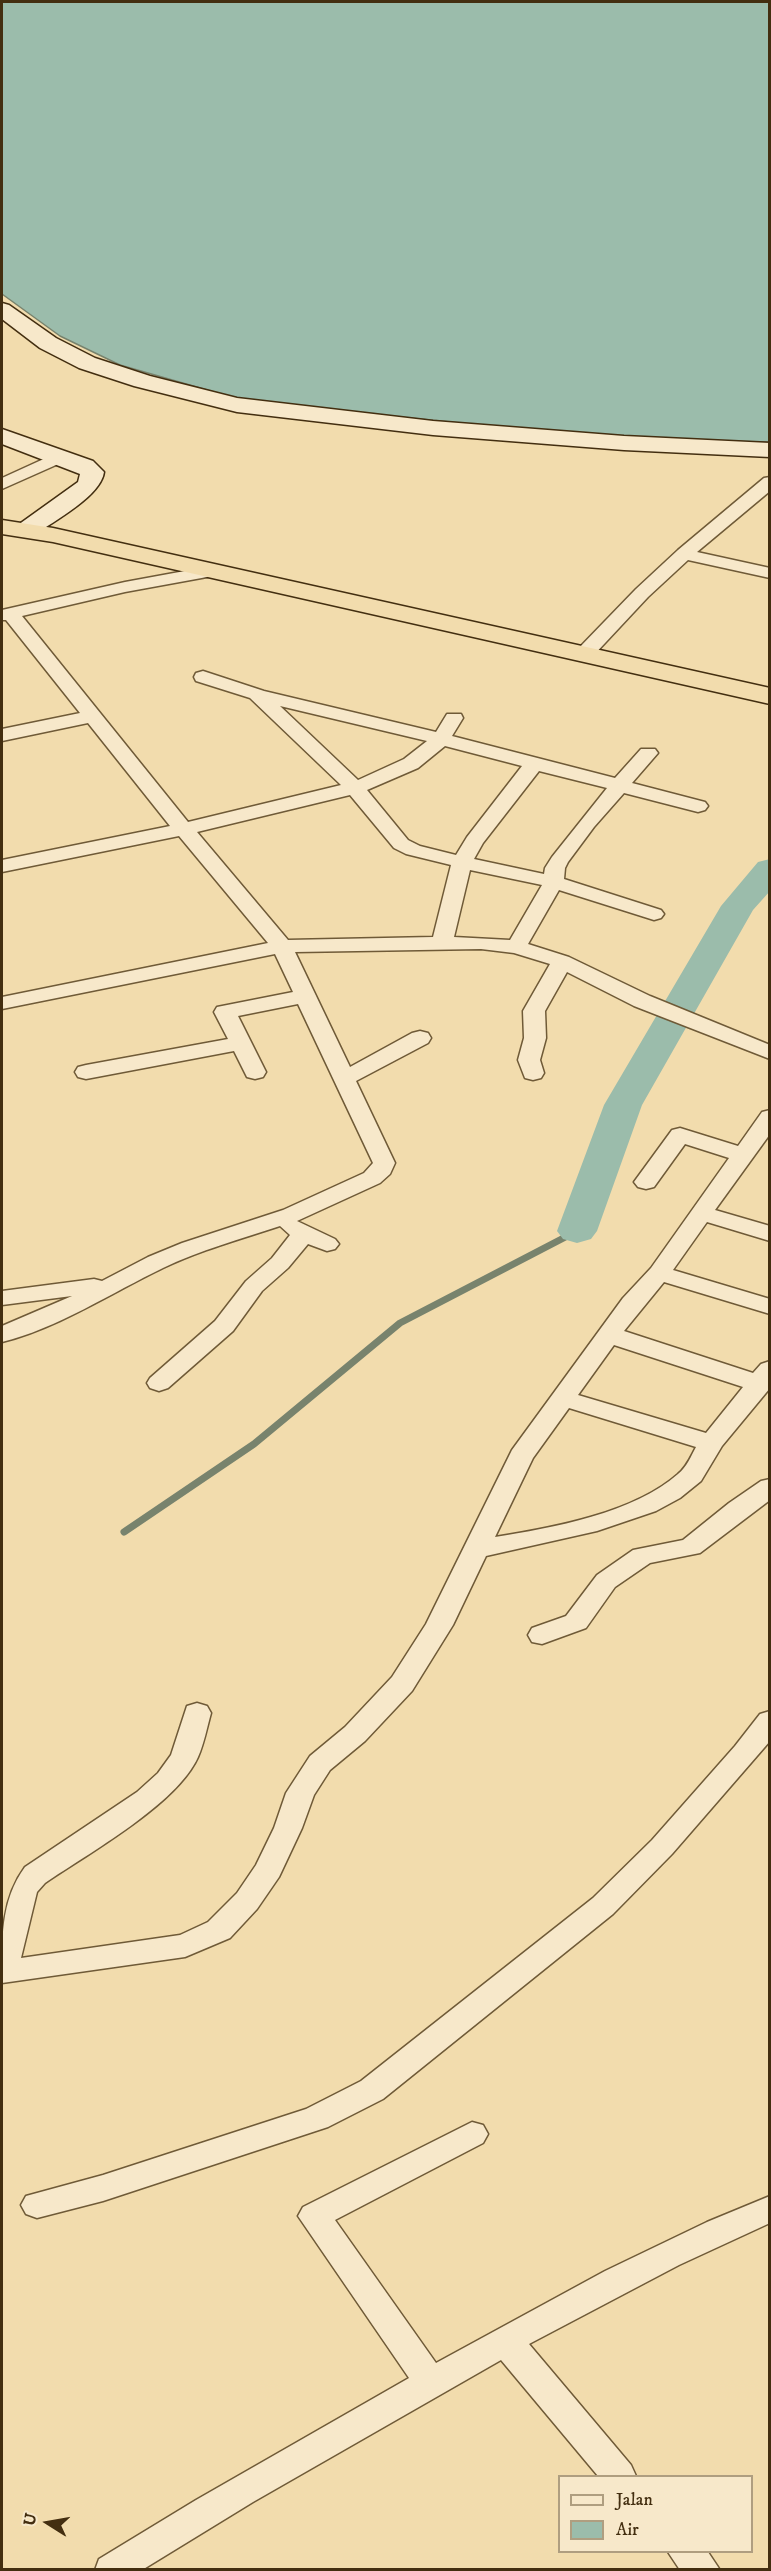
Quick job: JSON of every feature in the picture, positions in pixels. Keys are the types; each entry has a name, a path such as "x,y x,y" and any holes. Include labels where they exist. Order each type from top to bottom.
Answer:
{"highway":[{"path":"2,527 26,530 770,696"}],"street":[{"path":"2,309 48,343 87,363 142,381 237,405 433,428 624,443 770,450"},
{"path":"2,436 85,466 92,472 91,480 77,495 26,530"},
{"path":"2,484 59,457"},
{"path":"584,654 642,593 684,554 770,482"},
{"path":"684,554 770,573"},
{"path":"125,586 153,558"},
{"path":"2,1335 75,1304 112,1283 190,1248 278,1220 372,1178 382,1169 384,1163 282,946 6,614 125,586 212,571"},
{"path":"203,677 256,694 441,739 698,806"},
{"path":"256,694 354,788 401,844 413,850 554,882 654,914"},
{"path":"2,735 92,716"},
{"path":"2,866 184,830 354,788 403,768 421,757 441,739 454,718"},
{"path":"516,946 554,882 555,868 559,861 587,823 648,753"},
{"path":"442,944 462,862 485,826 535,763"},
{"path":"2,1003 282,946 442,944 516,946 562,961 642,1001 770,1053"},
{"path":"533,1073 529,1060 535,1038 534,1011 562,961"},
{"path":"255,1072 225,1012 306,996"},
{"path":"345,1078 420,1038"},
{"path":"86,1072 241,1043"},
{"path":"197,1713 184,1757 168,1780 147,1799 35,1875 23,1888 2,1972 184,1946 219,1930 247,1901 269,1869 300,1793 320,1762 355,1734 402,1684 439,1625 521,1456 632,1303 658,1273 770,1117"},
{"path":"646,1182 680,1136 743,1155"},
{"path":"700,1213 770,1234"},
{"path":"278,1220 327,1244"},
{"path":"159,1383 224,1326 254,1286 280,1263 303,1233"},
{"path":"658,1273 770,1307"},
{"path":"2,1298 52,1293 112,1283"},
{"path":"475,1549 512,1544 554,1534 654,1502 688,1479 700,1464 711,1443 765,1377 610,1335"},
{"path":"565,1398 711,1443"},
{"path":"542,1635 576,1622 606,1581 642,1556 691,1547 738,1509 770,1487"},
{"path":"37,2205 187,2162 317,2118 372,2090 603,1906 662,1847 745,1753 770,1721"},
{"path":"430,2383 314,2216 472,2134"},
{"path":"112,2570 183,2523 505,2340 694,2241 770,2209"},
{"path":"505,2340 618,2475"}],"water":[{"path":"2,2 769,2 769,442 631,440 249,402 120,365 60,336 2,294"}],"waterway":[{"path":"577,1231 623,1105 738,906 770,869"},
{"path":"124,1532 254,1444 400,1323 577,1231"}]}
